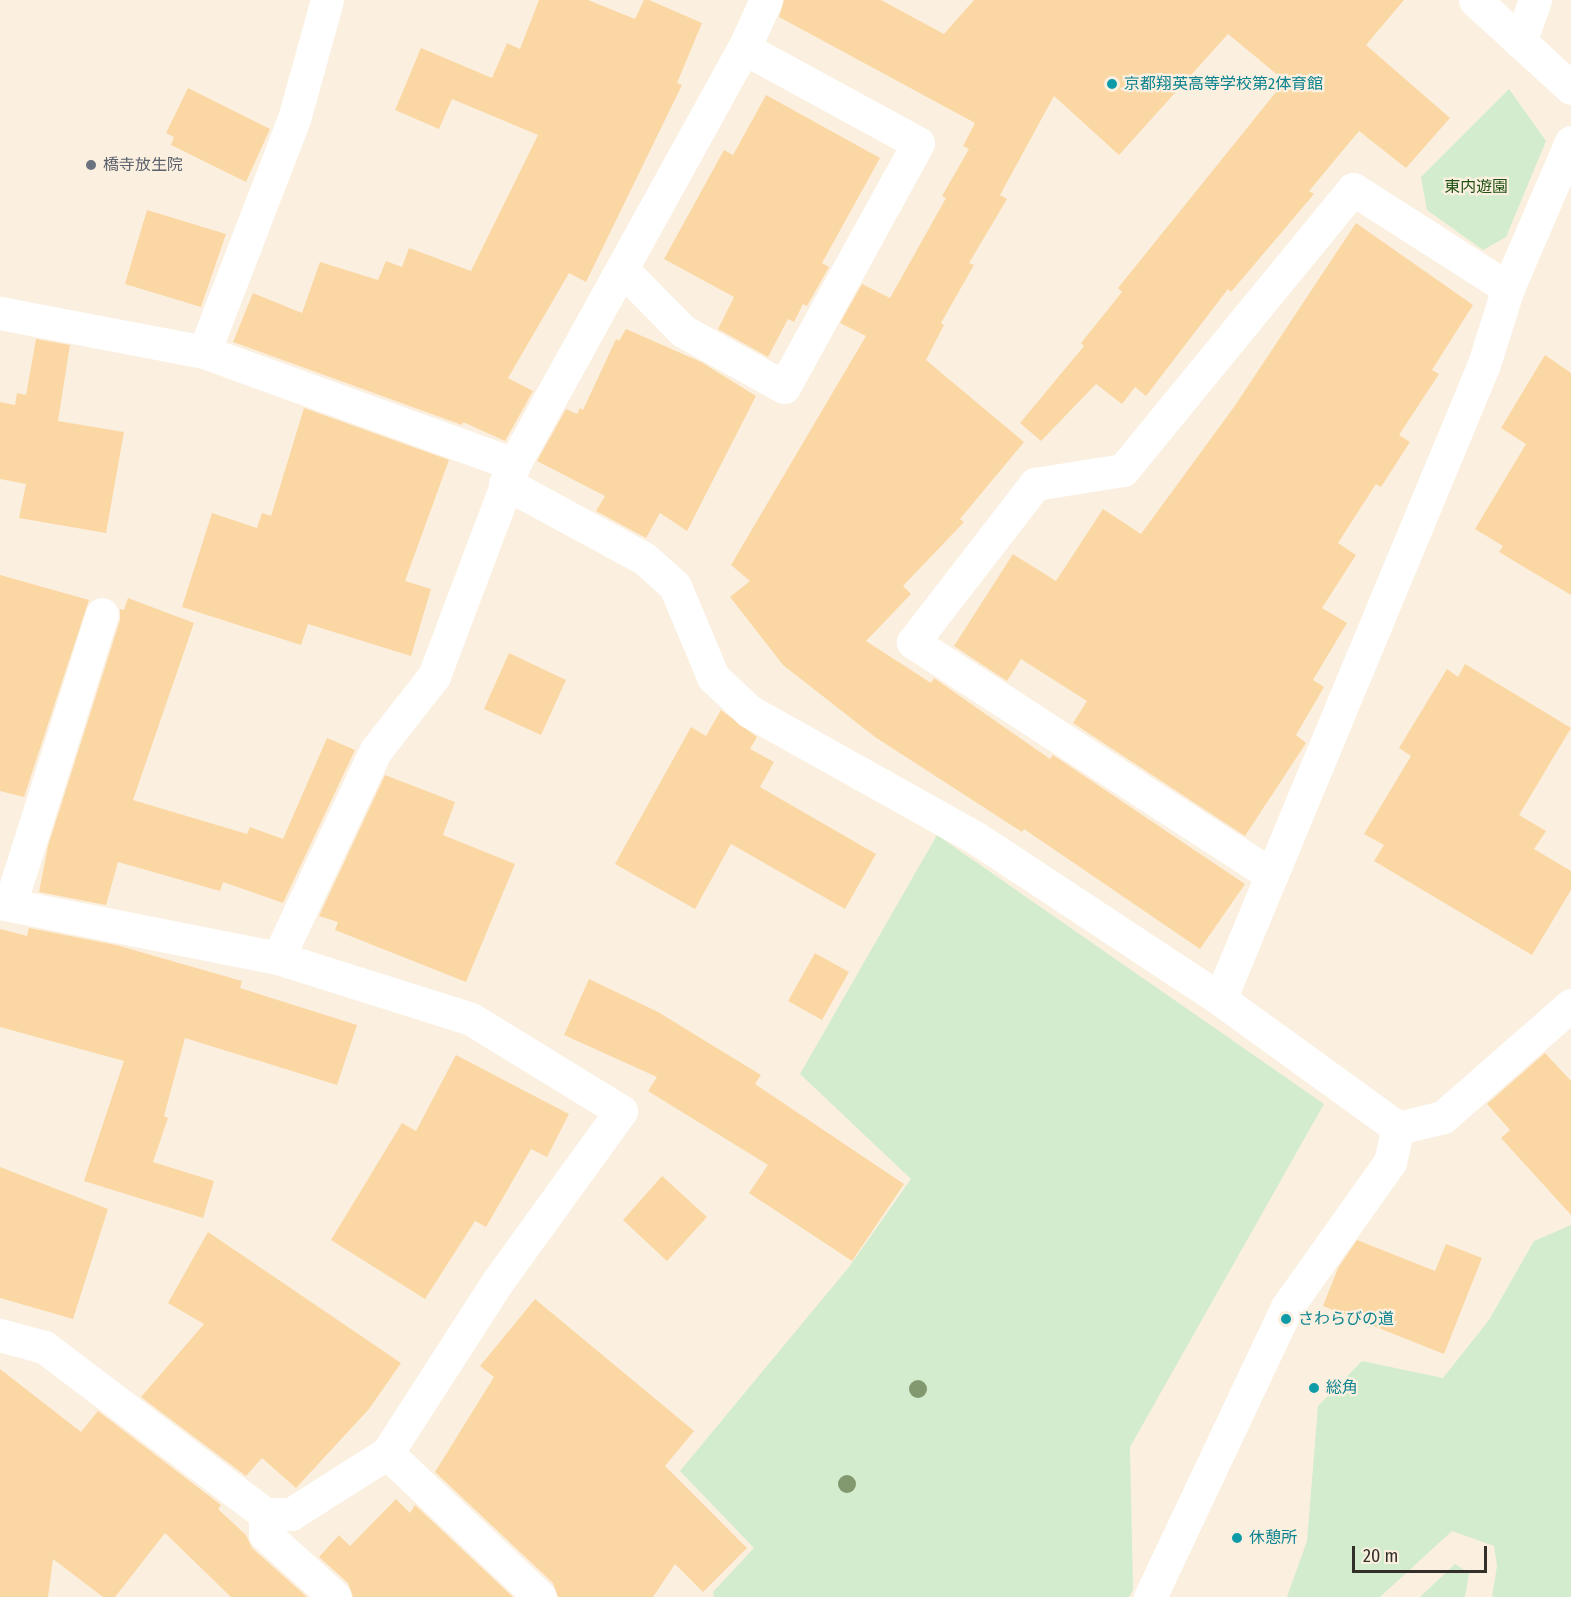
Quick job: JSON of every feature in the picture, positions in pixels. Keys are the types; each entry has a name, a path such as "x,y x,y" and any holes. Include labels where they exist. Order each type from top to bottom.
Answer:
{"street":[{"path":"204,352 294,119 327,0"},
{"path":"278,958 376,750 434,676 509,473 744,48 766,0"},
{"path":"1475,0 1571,88"},
{"path":"1520,42 1534,0"},
{"path":"622,269 683,331 784,387 918,143 744,48"},
{"path":"1220,999 1270,874 1484,364 1508,288 1571,142"},
{"path":"1270,874 913,642 1035,484 1123,470 1353,189 1508,288"},
{"path":"0,313 204,352 509,473 645,559 675,586 713,677 749,711 976,838 1220,999 1398,1128 1443,1117 1571,1005"},
{"path":"0,1335 44,1347 124,1404 265,1514 291,1514 387,1452 498,1281 621,1111 471,1019 278,958 5,904 102,614"},
{"path":"1150,1597 1287,1307 1390,1162 1398,1128"},
{"path":"387,1452 540,1597"},
{"path":"265,1514 265,1534 335,1597"}],"green space":[{"name":"東内遊園","path":"1509,89 1546,141 1506,237 1483,250 1427,210 1421,177"},
{"path":"937,835 1324,1104 1130,1447 1133,1590 1129,1597 714,1597 713,1592 754,1548 680,1471 849,1267 911,1179 800,1074"},
{"path":"1571,1225 1571,1597 1492,1597 1497,1566 1494,1546 1452,1531 1380,1597 1287,1597 1307,1541 1318,1406 1362,1361 1443,1378 1489,1320 1534,1241"},
{"path":"1455,1564 1469,1573 1465,1597 1420,1597"}],"building":[{"path":"539,0 588,0 635,19 644,0 649,0 702,23 677,83 682,85 586,282 569,273 508,378 533,391 505,441 463,422 462,425 233,342 253,293 302,313 320,262 378,280 386,261 402,267 409,248 471,271 538,135 452,99 439,129 395,110 421,48 492,78 507,43 520,49"},
{"path":"784,0 881,0 944,34 974,0 1404,0 1366,45 1450,118 1406,168 1359,131 1309,191 1314,194 1231,292 1228,289 1146,396 1135,387 1122,404 1096,384 1041,441 1020,423 1084,346 1081,343 1122,292 1118,288 1285,81 1228,34 1119,155 1054,96 1000,195 1007,199 969,263 974,265 941,323 944,325 926,360 1024,442 960,519 964,522 903,586 911,594 866,641 931,683 934,678 1050,759 1053,755 1245,884 1200,949 1024,829 1022,832 875,737 783,665 730,597 750,581 731,565 866,336 840,323 862,284 890,298 946,198 942,196 969,149 963,146 975,123 779,17"},
{"path":"188,88 270,129 246,182 171,145 174,137 166,133"},
{"path":"766,95 880,158 822,263 829,267 807,306 803,304 794,322 788,319 768,357 718,329 734,297 664,259 724,150 733,155"},
{"path":"147,210 226,234 201,307 125,284"},
{"path":"1356,223 1473,305 1432,370 1439,374 1399,435 1410,442 1381,487 1376,484 1338,543 1356,555 1322,608 1347,623 1313,680 1324,687 1296,735 1306,743 1245,836 1073,723 1087,701 1021,659 1007,681 954,646 1013,554 1056,581 1103,509 1141,534 1234,407"},
{"path":"626,329 701,362 756,396 687,531 660,513 646,538 596,511 605,496 537,461 566,409 577,414 580,408 583,410 616,339 619,341"},
{"path":"36,339 70,345 58,421 124,432 106,533 19,518 26,484 0,479 0,402 15,405 17,393 26,395"},
{"path":"1545,355 1571,373 1571,595 1499,552 1503,546 1475,529 1526,444 1501,428"},
{"path":"304,408 449,460 405,581 431,589 411,656 308,624 301,645 182,607 212,513 257,528 262,513 271,516"},
{"path":"0,575 89,600 24,797 0,791"},
{"path":"128,598 194,623 133,800 247,834 250,827 283,839 327,738 355,750 283,903 223,882 220,891 118,862 106,905 39,892 48,846 120,620 120,609 124,610"},
{"path":"509,653 566,680 541,735 484,709"},
{"path":"1465,664 1571,728 1519,815 1546,831 1534,849 1571,871 1571,890 1532,955 1374,861 1384,845 1364,834 1411,756 1399,748 1447,669 1458,677"},
{"path":"721,710 757,737 750,749 774,762 760,787 876,854 845,909 731,844 695,909 615,864 691,727 706,736"},
{"path":"385,775 455,802 443,835 515,864 466,982 335,930 338,922 319,916"},
{"path":"29,928 116,945 242,981 240,988 357,1025 337,1085 185,1038 164,1116 168,1118 153,1162 214,1181 203,1218 84,1181 124,1061 0,1027 0,929 27,936"},
{"path":"815,953 849,972 822,1020 788,1001"},
{"path":"589,979 658,1012 761,1075 755,1084 904,1184 852,1261 749,1193 768,1165 648,1091 657,1077 564,1035"},
{"path":"1545,1053 1571,1081 1571,1215 1501,1138 1510,1130 1487,1104"},
{"path":"456,1055 569,1114 547,1157 531,1149 486,1227 475,1221 425,1299 331,1240 402,1123 416,1131"},
{"path":"0,1167 108,1209 73,1319 0,1298"},
{"path":"662,1176 707,1217 667,1261 623,1220"},
{"path":"208,1232 401,1363 369,1409 296,1488 262,1458 246,1476 141,1397 204,1324 168,1303"},
{"path":"1357,1240 1435,1271 1446,1244 1482,1258 1444,1354 1323,1306 1338,1268"},
{"path":"535,1299 694,1431 665,1466 747,1548 703,1592 675,1564 653,1597 558,1597 553,1583 435,1472 494,1377 480,1366"},
{"path":"0,1369 81,1432 98,1411 221,1505 218,1509 246,1535 252,1548 307,1597 231,1597 165,1533 115,1597 103,1597 53,1559 48,1597 0,1597"},
{"path":"396,1499 410,1513 415,1505 513,1597 353,1597 348,1583 319,1557 339,1535 350,1546"}],"place":[{"name":"京都翔英高等学校第2体育館","path":"1112,84"},
{"name":"橋寺放生院","path":"91,165"},
{"name":"さわらびの道","path":"1286,1319"},
{"name":"総角","path":"1314,1388"},
{"name":"休憩所","path":"1237,1538"}]}
